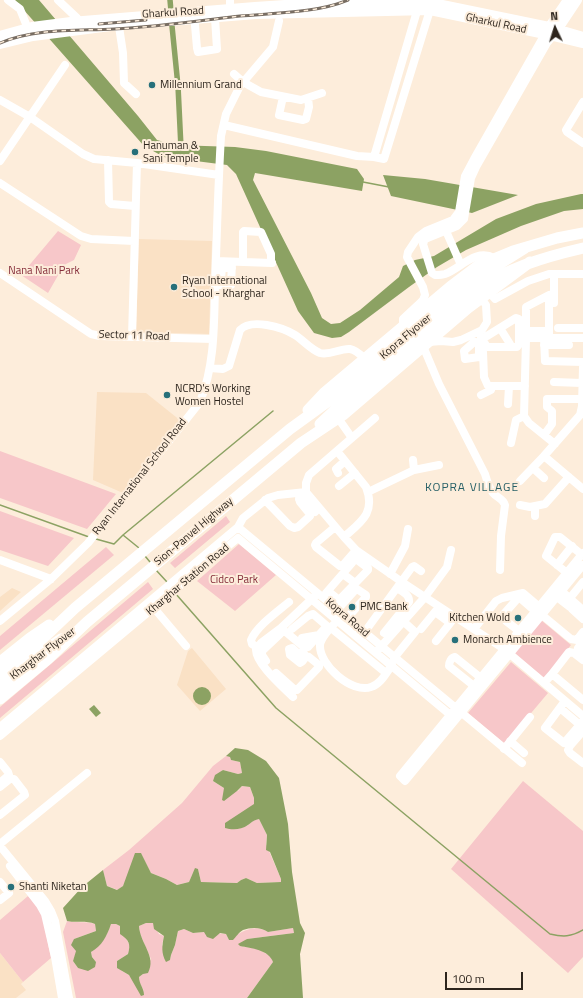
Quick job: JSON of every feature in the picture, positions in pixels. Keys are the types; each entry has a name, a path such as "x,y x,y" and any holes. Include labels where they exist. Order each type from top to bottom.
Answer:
{"highway":[{"path":"290,429 324,393 478,265 494,258 557,238 583,233"},
{"name":"Kopra Flyover","path":"301,443 335,409 475,291 487,276 525,248"},
{"path":"335,409 424,344 485,295 530,262 583,248"},
{"name":"Kopra Flyover","path":"487,276 530,262"},
{"name":"Kopra Flyover","path":"290,429 335,409"},
{"name":"Sion-Panvel Highway","path":"75,608 290,429"},
{"name":"Sion-Panvel Highway","path":"87,622 301,443"},
{"path":"0,662 30,638 75,608"},
{"name":"Kharghar Flyover","path":"0,674 36,645 75,608"},
{"path":"0,699 48,659 87,622"},
{"name":"Kharghar Flyover","path":"0,687 42,652 87,622"}],"main road":[{"path":"551,31 568,0"},
{"path":"551,31 577,0"},
{"name":"Gharkul Road","path":"194,15 230,4 279,9"},
{"name":"Gharkul Road","path":"31,32 75,23 194,15 217,17 279,9 432,4 583,37"},
{"name":"Gharkul Road","path":"551,31 583,44"},
{"path":"0,36 31,32"},
{"path":"0,44 31,32"}],"street":[{"path":"8,0 20,9 31,32"},
{"path":"58,0 75,23"},
{"path":"374,157 419,4"},
{"path":"224,125 358,156 384,159 432,4"},
{"name":"Ryan International School Road","path":"0,621 51,579 88,543 200,402 210,368 218,285 216,261 221,136 226,114 240,86 273,47 279,9"},
{"path":"194,15 198,52 217,49 217,17"},
{"path":"217,17 222,42"},
{"path":"118,21 123,53 124,83 136,94"},
{"path":"494,258 479,255 444,274 435,275 432,273 423,244 426,239 447,234 464,219 462,213 468,177 476,167 547,43 551,31"},
{"path":"0,161 65,65"},
{"path":"234,74 243,82 261,92 309,107"},
{"path":"394,89 405,92"},
{"path":"282,99 301,100 322,93"},
{"path":"282,99 279,113 281,115 305,120 309,107 308,98"},
{"path":"0,100 30,117 83,154 94,159 137,163 219,175"},
{"path":"583,102 566,130 583,143"},
{"path":"108,160 109,202 111,204 135,206"},
{"path":"132,336 137,163"},
{"path":"0,183 81,236 91,239 134,240"},
{"path":"405,326 402,321 403,319 423,300 425,295 423,287 407,257 408,252 418,237 426,231 453,220 462,213"},
{"path":"216,261 232,265 243,260 271,262 270,252 262,233 243,231 243,260"},
{"path":"447,234 460,265"},
{"path":"218,285 231,285 232,265"},
{"name":"Sector 11 Road","path":"0,273 91,334 100,336 213,339"},
{"path":"551,335 549,296 552,274"},
{"path":"552,274 551,335 544,359 546,362 583,362"},
{"path":"500,570 501,536 505,505 488,485 485,474 439,384 424,344 441,341 453,342 462,340 482,330 488,322 485,295 497,299 528,282 552,274 583,274"},
{"path":"519,340 526,307 549,296"},
{"path":"518,318 520,321 519,340 519,346 517,347 488,347 486,346 484,336 518,318"},
{"path":"210,368 223,369 229,366 240,330 243,327 251,325 265,325 294,334 314,350 322,353 350,349 357,352 365,359"},
{"path":"500,328 519,340 525,352 524,416 529,423 555,444"},
{"path":"519,340 583,328"},
{"path":"551,335 583,338"},
{"path":"551,335 569,345"},
{"path":"525,352 481,352 485,382 488,386 525,386"},
{"path":"520,481 580,415 583,399 583,368"},
{"path":"554,382 582,383"},
{"path":"481,395 489,392 492,386"},
{"path":"508,404 509,386"},
{"path":"544,435 552,424 552,411 547,407 547,399 583,399"},
{"path":"335,409 352,438"},
{"path":"511,443 516,420 524,416"},
{"path":"316,512 306,492 306,483 309,475 375,418"},
{"path":"337,451 339,466 355,473 368,492 369,510 366,517 344,537"},
{"path":"544,456 583,489"},
{"path":"413,460 414,470"},
{"path":"368,492 414,470 439,465"},
{"path":"533,468 544,478"},
{"path":"339,486 355,473"},
{"path":"520,505 530,507 546,504 569,477"},
{"path":"238,527 243,518 268,498 278,495 306,492"},
{"path":"265,500 290,526 294,528 298,527 310,516 299,501 305,499 356,554 390,574 400,585 410,599 384,633"},
{"path":"535,506 535,516"},
{"name":"Kharghar Station Road","path":"0,736 40,698 134,619 180,581 238,538 238,527"},
{"name":"Kharghar Station Road","path":"180,581 238,527"},
{"name":"Kopra Road","path":"238,527 318,598 338,620 378,649 455,714 468,720 522,763"},
{"path":"328,590 340,599 368,569 344,537 333,529"},
{"path":"333,529 315,545 316,547 340,566 356,554"},
{"path":"390,574 405,546 408,530"},
{"path":"558,591 566,572 582,554 560,537 555,537 546,556 566,572"},
{"name":"Kopra Road","path":"238,538 318,598 337,610 364,633 378,649"},
{"path":"557,565 572,546"},
{"path":"378,649 425,597 447,567 451,550"},
{"path":"293,697 270,674 256,656 255,652 257,647 280,631 328,590 343,574 356,554"},
{"path":"0,560 51,579"},
{"path":"540,611 519,631 507,652 474,686 455,714 405,781 400,776 455,714 507,652 540,611 583,565"},
{"path":"364,633 412,567 414,566 421,570"},
{"path":"343,574 355,583"},
{"path":"570,598 583,582"},
{"path":"400,585 425,597 453,620 475,625 583,716"},
{"path":"337,610 357,589 366,595 366,597 347,618"},
{"path":"558,591 570,598 583,610"},
{"path":"558,591 571,608 583,619"},
{"path":"475,625 486,616 496,601 522,593 571,639 576,640 583,632"},
{"name":"Kharghar Station Road","path":"134,619 154,608 163,595"},
{"path":"519,631 504,618 518,598 540,611"},
{"path":"257,647 252,644 251,640 253,636 269,619 289,602"},
{"path":"154,608 186,646"},
{"path":"421,629 439,610"},
{"path":"280,631 303,648 307,648 327,625 313,614 308,616 292,629"},
{"path":"338,620 321,642 320,647 322,655 328,665 348,684 358,688 370,688 378,684 416,632 403,621"},
{"path":"436,641 453,620"},
{"path":"331,628 386,673"},
{"path":"280,631 306,655 306,658 319,665 319,667 297,690 277,674 261,653 280,631"},
{"path":"583,641 578,648 583,652"},
{"path":"544,683 569,652 574,652 583,660"},
{"path":"474,686 448,666 453,657 481,678"},
{"path":"552,674 583,700"},
{"name":"Kharghar Station Road","path":"0,727 40,698"},
{"path":"565,701 545,729 564,743 582,726"},
{"path":"560,708 582,726"},
{"path":"504,749 530,717"},
{"path":"582,726 568,750 583,763"},
{"path":"510,741 524,752"},
{"path":"0,762 9,775 0,783"},
{"path":"69,998 55,921 51,911 45,901 0,845 87,773"},
{"path":"0,787 10,779 14,779 25,795 0,815"},
{"path":"0,854 43,910 62,998"},
{"path":"0,882 10,893 0,900"}],"shaded area":[{"path":"15,0 39,0 157,140 175,145 235,147 266,151 357,169 364,179 362,191 255,173 253,180 311,293 322,318 331,324 340,323 360,310 399,277 403,266 415,260 434,256 496,219 536,204 581,194 583,194 583,209 564,211 521,226 466,250 437,267 341,337 332,338 314,333 298,311 236,174 227,165 164,157 144,146"},
{"path":"383,175 425,179 518,195 472,213 391,196"},
{"name":"Ryan International School - Kharghar","path":"139,239 212,241 209,334 136,332"},
{"path":"97,392 146,393 181,421 123,493 93,480"},
{"path":"12,588 21,592 0,611 0,597"},
{"path":"192,648 226,689 200,711 177,685 188,651"},
{"path":"202,687 208,690 211,696 208,702 202,705 196,702 193,696 196,690"},
{"path":"94,705 101,713 96,717 89,709"},
{"path":"235,748 248,750 266,761 279,778 288,824 292,872 300,923 305,933 300,954 303,998 247,998 273,962 264,952 240,946 238,944 247,939 294,933 293,928 268,932 259,928 249,928 239,933 233,940 229,940 226,934 220,933 213,939 207,937 204,932 193,933 184,929 178,931 170,960 166,962 162,949 164,936 154,929 153,923 146,923 139,926 142,939 151,961 148,973 139,977 144,993 144,995 141,996 129,975 117,968 117,961 128,954 129,945 127,940 120,934 120,926 116,924 111,924 104,940 91,952 92,957 96,962 95,967 88,971 78,968 73,961 76,951 71,945 74,939 96,931 95,924 88,922 67,921 63,908 82,887 103,870 107,886 117,890 123,886 135,853 141,853 151,873 177,885 189,882 195,868 198,869 201,882 237,883 246,878 257,883 281,882 270,852 266,850 267,835 259,819 239,829 225,828 225,823 254,804 254,798 250,787 242,786 224,801 222,800 224,788 213,781 215,775 223,770 238,774 242,773 240,762 231,760 230,757 226,756"},
{"path":"0,953 23,982 21,984 26,990 16,998 0,998"}],"green space":[{"name":"Nana Nani Park","path":"58,231 81,245 74,260 64,265 48,293 21,275"},
{"path":"0,451 116,494 87,529 0,498"},
{"path":"0,511 74,538 48,566 0,550"},
{"path":"226,516 230,522 175,568 170,563"},
{"name":"Cidco Park","path":"239,544 276,575 235,611 197,581"},
{"path":"106,547 114,555 0,650 0,636"},
{"path":"148,582 153,589 0,718 0,707"},
{"path":"541,620 571,645 544,678 514,653"},
{"path":"511,662 548,693 505,744 468,713"},
{"path":"226,756 230,757 231,760 240,762 242,773 238,774 223,770 213,781 224,788 238,791 242,786 250,787 254,798 254,805 240,814 247,826 254,820 259,819 267,835 266,844 281,882 257,883 246,878 237,883 201,882 198,869 193,873 189,882 177,885 151,873 141,854 123,886 118,890 107,886 103,870 129,850 182,803 213,766"},
{"path":"523,781 583,831 583,957 568,973 451,869"},
{"path":"28,896 39,908 42,914 51,958 23,982 0,953 0,920"},
{"path":"67,921 95,924 96,931 74,939 77,951 73,961 78,968 96,962 92,957 91,952 106,936 111,924 120,926 130,946 128,954 117,961 122,971 129,975 144,991 139,982 139,977 143,974 151,959 140,934 139,926 146,923 153,923 159,934 164,936 162,945 170,960 178,931 184,929 193,933 204,932 226,934 229,940 238,934 253,928 263,929 268,932 293,928 294,933 247,939 240,946 258,949 272,957 273,962 247,998 76,998 63,932"}],"waterway":[{"path":"170,0 171,11"},
{"path":"172,26 178,86 181,148"},
{"path":"363,182 389,187"},
{"path":"123,535 273,411"},
{"path":"0,505 89,537"},
{"path":"96,539 114,544 123,535 139,548"},
{"path":"145,556 150,562"},
{"path":"156,570 167,582"},
{"path":"175,593 276,708 550,934 567,936 583,930"}],"railway":[{"path":"0,43 14,38 56,31 146,27 240,16 295,12 323,8 348,0"},
{"path":"99,24 146,20"}],"place":[{"name":"Millennium Grand","path":"152,85"},
{"name":"Hanuman & Sani Temple","path":"135,152"},
{"name":"Ryan International School - Kharghar","path":"174,287"},
{"name":"NCRD's Working Women Hostel","path":"167,395"},
{"name":"PMC Bank","path":"352,607"},
{"name":"Kitchen Wold","path":"518,618"},
{"name":"Monarch Ambience","path":"455,640"},
{"name":"Shanti Niketan","path":"11,887"}],"district":[{"name":"KOPRA VILLAGE","path":"472,488"}]}
